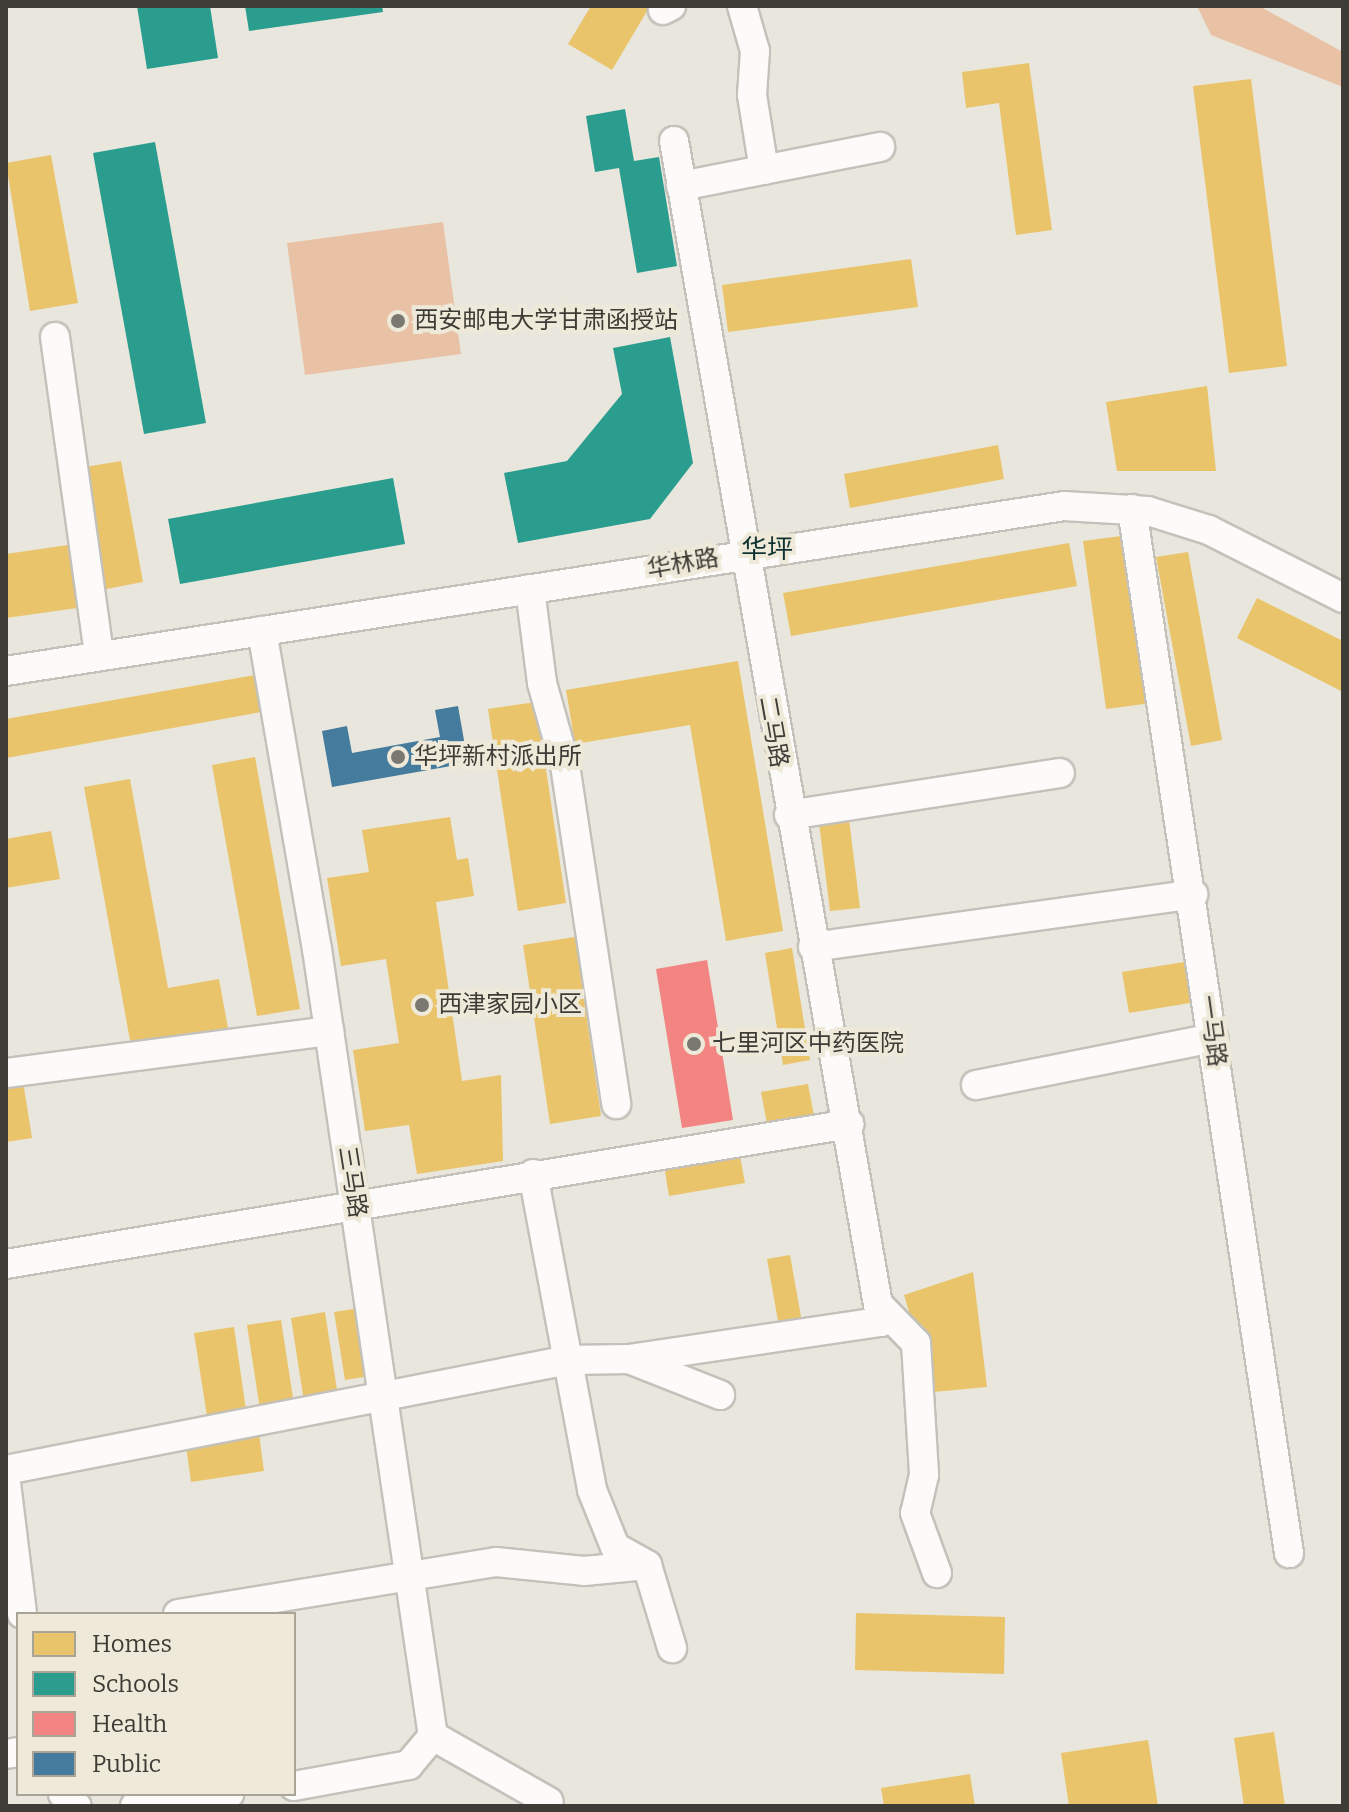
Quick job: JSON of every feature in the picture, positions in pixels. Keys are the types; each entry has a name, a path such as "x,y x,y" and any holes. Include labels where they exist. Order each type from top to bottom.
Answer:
{"street":[{"path":"742,6 755,51 752,95 764,170"},
{"name":"二马路","path":"674,141 741,554 813,947 849,1124 880,1314"},
{"path":"681,186 880,147"},
{"path":"55,337 99,656"},
{"name":"华林路","path":"6,671 530,589 977,514 1064,506 1132,509 1232,539 1343,598"},
{"name":"一马路","path":"1132,509 1193,894 1289,1553"},
{"path":"530,589 542,683 565,765 616,1104"},
{"name":"三马路","path":"262,631 356,1202 433,1736"},
{"path":"789,815 1060,773"},
{"path":"813,947 1193,894"},
{"path":"6,1073 329,1031"},
{"path":"976,1085 1213,1038"},
{"path":"6,1264 356,1202 849,1124"},
{"path":"533,1174 592,1490 615,1547 647,1565 672,1648"},
{"path":"6,1470 568,1360 629,1359 880,1314 916,1343 924,1475 915,1513 937,1573"},
{"path":"629,1359 720,1395"},
{"path":"6,1483 22,1612"},
{"path":"191,1612 411,1579 496,1562 584,1571 647,1565"},
{"path":"296,1786 409,1765 433,1736 549,1802"},
{"path":"135,1806 213,1796"}],"shaded area":[{"path":"1197,6 1259,6 1343,52 1343,87 1211,35"},
{"path":"443,222 461,354 305,375 287,243"}],"building: Homes":[{"path":"591,6 650,6 612,70 568,44"},
{"path":"1029,63 1052,230 1016,235 999,103 966,108 962,72"},
{"path":"1251,79 1287,366 1229,373 1193,86"},
{"path":"51,155 78,303 30,311 6,163"},
{"path":"911,259 918,307 728,332 722,285"},
{"path":"1207,386 1216,471 1117,471 1106,402"},
{"path":"998,445 1004,479 850,508 844,474"},
{"path":"121,461 143,582 101,590 79,468"},
{"path":"1129,535 1152,703 1106,709 1083,541"},
{"path":"1069,543 1077,586 791,636 783,593"},
{"path":"75,544 84,607 6,618 6,554"},
{"path":"1188,552 1222,740 1191,746 1156,557"},
{"path":"1257,598 1343,641 1343,692 1237,638"},
{"path":"738,661 783,931 726,941 690,725 575,744 566,690"},
{"path":"255,675 261,712 6,758 6,719"},
{"path":"536,702 566,903 518,911 488,709"},
{"path":"255,757 300,1009 257,1016 212,765"},
{"path":"130,779 168,988 219,979 228,1028 131,1046 84,787"},
{"path":"848,811 860,908 830,911 818,815"},
{"name":"西津家园小区","path":"450,817 457,860 468,858 474,896 436,902 462,1081 501,1075 503,1161 417,1174 409,1125 365,1131 353,1050 399,1043 386,959 341,966 327,878 369,872 362,830"},
{"path":"51,831 60,879 6,888 6,839"},
{"path":"575,937 601,1116 550,1124 523,945"},
{"path":"792,948 810,1060 783,1065 765,953"},
{"path":"1190,961 1196,1002 1129,1013 1122,972"},
{"path":"22,1075 32,1138 6,1142 6,1078"},
{"path":"808,1084 814,1116 767,1124 761,1092"},
{"path":"738,1145 745,1183 669,1196 663,1159"},
{"path":"790,1255 803,1328 780,1332 767,1259"},
{"path":"973,1272 987,1387 933,1392 904,1295"},
{"path":"366,1307 376,1375 345,1380 334,1312"},
{"path":"325,1312 339,1403 305,1408 291,1318"},
{"path":"281,1320 295,1411 261,1416 247,1325"},
{"path":"234,1327 247,1417 208,1423 194,1333"},
{"path":"258,1427 264,1471 191,1482 185,1438"},
{"path":"856,1613 1005,1617 1004,1674 855,1670"},
{"path":"1274,1732 1285,1806 1244,1806 1234,1738"},
{"path":"1148,1740 1158,1806 1069,1806 1061,1753"},
{"path":"970,1774 975,1806 884,1806 881,1788"}],"building: Schools":[{"path":"137,6 210,6 218,58 147,69"},
{"path":"245,6 382,6 383,12 249,31"},
{"path":"625,109 634,161 659,157 677,266 637,273 619,168 595,172 586,116"},
{"path":"155,142 206,423 144,434 93,153"},
{"path":"670,337 693,463 650,519 518,543 504,473 567,461 622,394 613,348"},
{"path":"393,478 405,544 180,584 168,519"}],"building: Health":[{"name":"七里河区中药医院","path":"707,960 733,1120 682,1128 656,969"}],"building: Public":[{"path":"458,706 468,763 332,787 322,731 347,726 352,753 440,737 435,710"}],"place":[{"name":"西安邮电大学甘肃函授站","path":"398,321"},
{"name":"华坪新村派出所","path":"398,757"},
{"name":"西津家园小区","path":"422,1005"},
{"name":"七里河区中药医院","path":"694,1044"}],"district":[{"name":"华坪","path":"767,550"}]}
